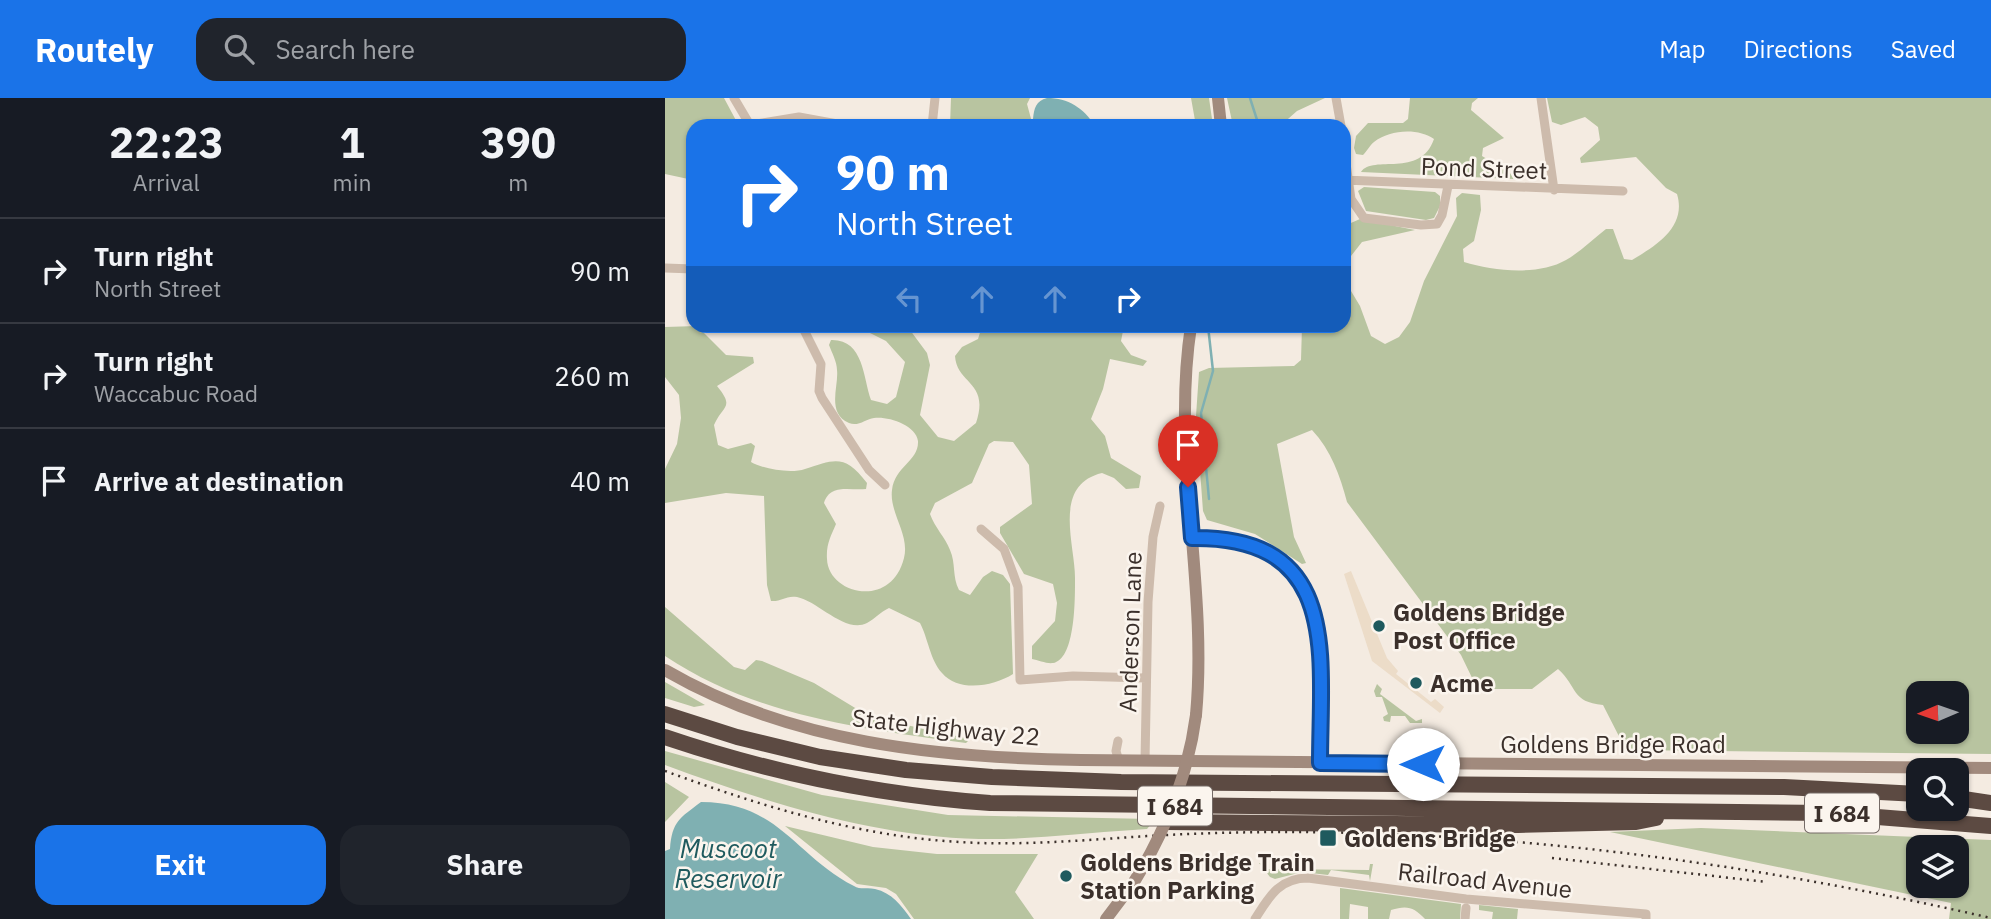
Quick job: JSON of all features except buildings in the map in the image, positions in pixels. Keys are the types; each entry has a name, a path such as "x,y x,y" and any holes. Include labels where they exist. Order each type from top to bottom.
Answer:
{"highway":[{"name":"I 684","path":"665,714 737,737 820,757 960,775 1121,782 1784,787 1906,793"},
{"name":"I 684","path":"665,737 731,758 816,780 904,795 991,803 1859,814 1991,826"},
{"path":"1969,800 1991,803"},
{"path":"1166,822 1636,822 1693,811"}],"main road":[{"path":"1218,98 1220,119"},
{"path":"1105,919 1134,882 1166,822 1183,779 1196,715 1200,637 1184,433 1185,378 1190,333"},
{"path":"1192,538 1229,539 1258,546 1283,563 1305,588 1319,632 1320,763"},
{"name":"State Highway 22","path":"665,670 736,705 838,736 975,756 1234,762"},
{"name":"Goldens Bridge Road","path":"1234,762 1991,768"}],"street":[{"path":"734,98 746,119"},
{"path":"933,119 935,98"},
{"path":"1336,98 1340,119"},
{"path":"1541,98 1554,190"},
{"path":"787,119 810,119"},
{"name":"Pond Street","path":"1351,180 1623,191"},
{"path":"1351,199 1364,218 1421,225 1437,224 1448,186"},
{"path":"665,268 686,269"},
{"path":"805,333 821,364 819,391 822,398 869,470 885,485"},
{"name":"Anderson Lane","path":"1145,761 1153,537 1160,506"},
{"path":"981,529 1004,549 1018,587 1020,680 1073,676 1146,678"},
{"path":"1118,741 1115,751 1119,761"},
{"name":"Railroad Avenue","path":"1255,919 1279,886 1300,878 1466,900 1646,917"},
{"path":"1465,919 1466,908"}],"green space":[{"path":"665,98 724,98 735,119 686,119 686,178 665,174"},
{"path":"951,98 1030,98 1027,104 1031,119 950,119"},
{"path":"1191,98 1209,98 1212,119 1195,119"},
{"path":"1227,98 1325,98 1297,111 1288,119 1232,119"},
{"path":"1410,98 1478,98 1472,103 1471,110 1504,138 1483,148 1482,156 1510,173 1514,179 1361,172 1375,165 1408,162 1427,151 1434,139 1413,132 1388,134 1373,143 1363,155 1356,154 1354,148 1356,136 1368,123 1403,123 1408,119"},
{"path":"1547,98 1991,98 1991,754 1626,750 1603,705 1585,701 1580,697 1558,669 1532,689 1490,689 1475,684 1461,655 1347,502 1334,464 1325,446 1312,430 1277,444 1294,537 1306,563 1302,564 1255,534 1207,520 1203,511 1196,416 1199,372 1209,368 1294,366 1301,360 1302,333 1351,333 1351,291 1360,306 1371,336 1385,344 1399,337 1410,322 1424,281 1457,216 1456,198 1462,193 1480,195 1481,210 1474,241 1463,249 1464,262 1488,268 1529,270 1555,265 1576,253 1606,229 1613,229 1624,259 1632,260 1667,234 1678,216 1677,194 1666,188 1636,157 1581,163 1580,158 1600,140 1598,127 1585,117 1561,125 1552,122"},
{"path":"1364,187 1435,192 1440,196 1440,206 1434,218 1426,220 1366,211 1358,191"},
{"path":"1360,219 1415,230 1362,242 1351,256 1351,223"},
{"path":"686,326 686,333 704,333 726,355 753,357 754,363 717,386 726,403 714,425 718,445 728,449 751,443 755,446 751,462 777,470 799,470 839,461 852,467 867,483 866,489 836,490 824,503 836,524 827,549 830,571 848,588 861,591 887,585 897,574 904,558 904,540 893,507 892,490 897,475 915,454 918,441 912,430 894,420 874,418 852,424 842,419 835,399 837,370 829,345 831,340 842,341 850,346 860,361 871,400 887,404 896,397 905,362 886,341 870,333 912,333 927,353 930,365 920,415 938,437 954,441 976,423 979,409 976,391 961,373 955,356 962,347 978,339 980,333 1123,333 1121,341 1131,355 1147,361 1143,366 1110,359 1103,389 1091,419 1105,436 1111,458 1141,476 1139,488 1126,489 1114,478 1102,473 1086,480 1071,503 1074,612 1070,639 1061,659 1051,663 1032,659 1032,646 1055,621 1057,603 1053,584 1024,574 1000,533 1000,527 1032,504 1029,465 1013,442 994,441 989,444 972,483 935,503 930,514 950,550 959,590 970,595 983,577 992,571 1003,575 1010,584 1013,674 996,682 977,685 949,679 935,662 920,623 889,608 867,623 859,625 841,621 797,597 771,601 767,585 764,496 726,493 665,503 665,469 677,444 681,418 679,395 665,377 665,327"},
{"path":"665,607 734,667 745,670 756,660 762,661 814,683 870,717 970,739 966,743 849,725 810,717 735,693 665,656"},
{"path":"665,682 705,705 694,707 665,698"},
{"path":"1377,684 1382,689 1380,694 1416,721 1422,719 1422,723 1410,723 1405,716 1391,716 1390,722 1384,721 1383,717 1388,714 1382,697 1376,697 1374,691"},
{"path":"665,751 822,795 948,815 1151,819 1151,824 1147,829 998,839 899,831 819,815 703,779 665,765"},
{"path":"665,782 689,797 665,822"},
{"path":"785,826 873,847 937,854 1038,854 1015,892 1034,919 914,919 896,894 886,888 857,884"},
{"path":"1701,828 1906,836 1906,894 1610,832"},
{"path":"1969,839 1991,840 1991,919 1949,919 1951,903 1927,898 1969,898"},
{"path":"1259,863 1265,863 1266,869 1369,870 1370,864 1373,864 1370,881 1369,875 1331,870 1328,875 1302,872 1275,879 1270,877"},
{"path":"1340,888 1461,904 1460,919 1425,919 1406,907 1391,910 1389,919 1368,919 1368,907 1350,904 1349,919 1340,919"},
{"path":"1479,905 1518,909 1517,919 1492,919 1493,912 1479,910"}],"shaded area":[{"path":"1351,571 1387,658 1398,671 1396,674 1431,702 1435,699 1444,707 1440,713 1372,661 1344,574"}],"water":[{"path":"1047,98 1062,100 1075,105 1090,119 1033,119 1035,108 1040,101"},
{"name":"Muscoot Reservoir","path":"701,802 728,804 750,811 768,821 834,874 856,887 875,889 891,897 911,919 665,919 665,851 670,849 678,821"}],"waterway":[{"path":"1250,98 1257,119"},
{"path":"1209,333 1213,371 1201,413 1209,499"}],"railway":[{"path":"665,771 810,817 921,839 1030,843 1252,832 1437,836 1676,860 1834,885 1991,918"},
{"path":"1552,858 1767,882"}],"place":[{"name":"Goldens Bridge Post Office","path":"1379,626"},
{"name":"Acme","path":"1416,683"},
{"name":"Goldens Bridge","path":"1328,838"},
{"name":"Goldens Bridge Train Station Parking","path":"1066,876"}],"route":[{"path":"1188,487 1192,538 1229,539 1258,546 1283,563 1305,588 1316,617 1321,650 1320,763 1423,764"}]}
